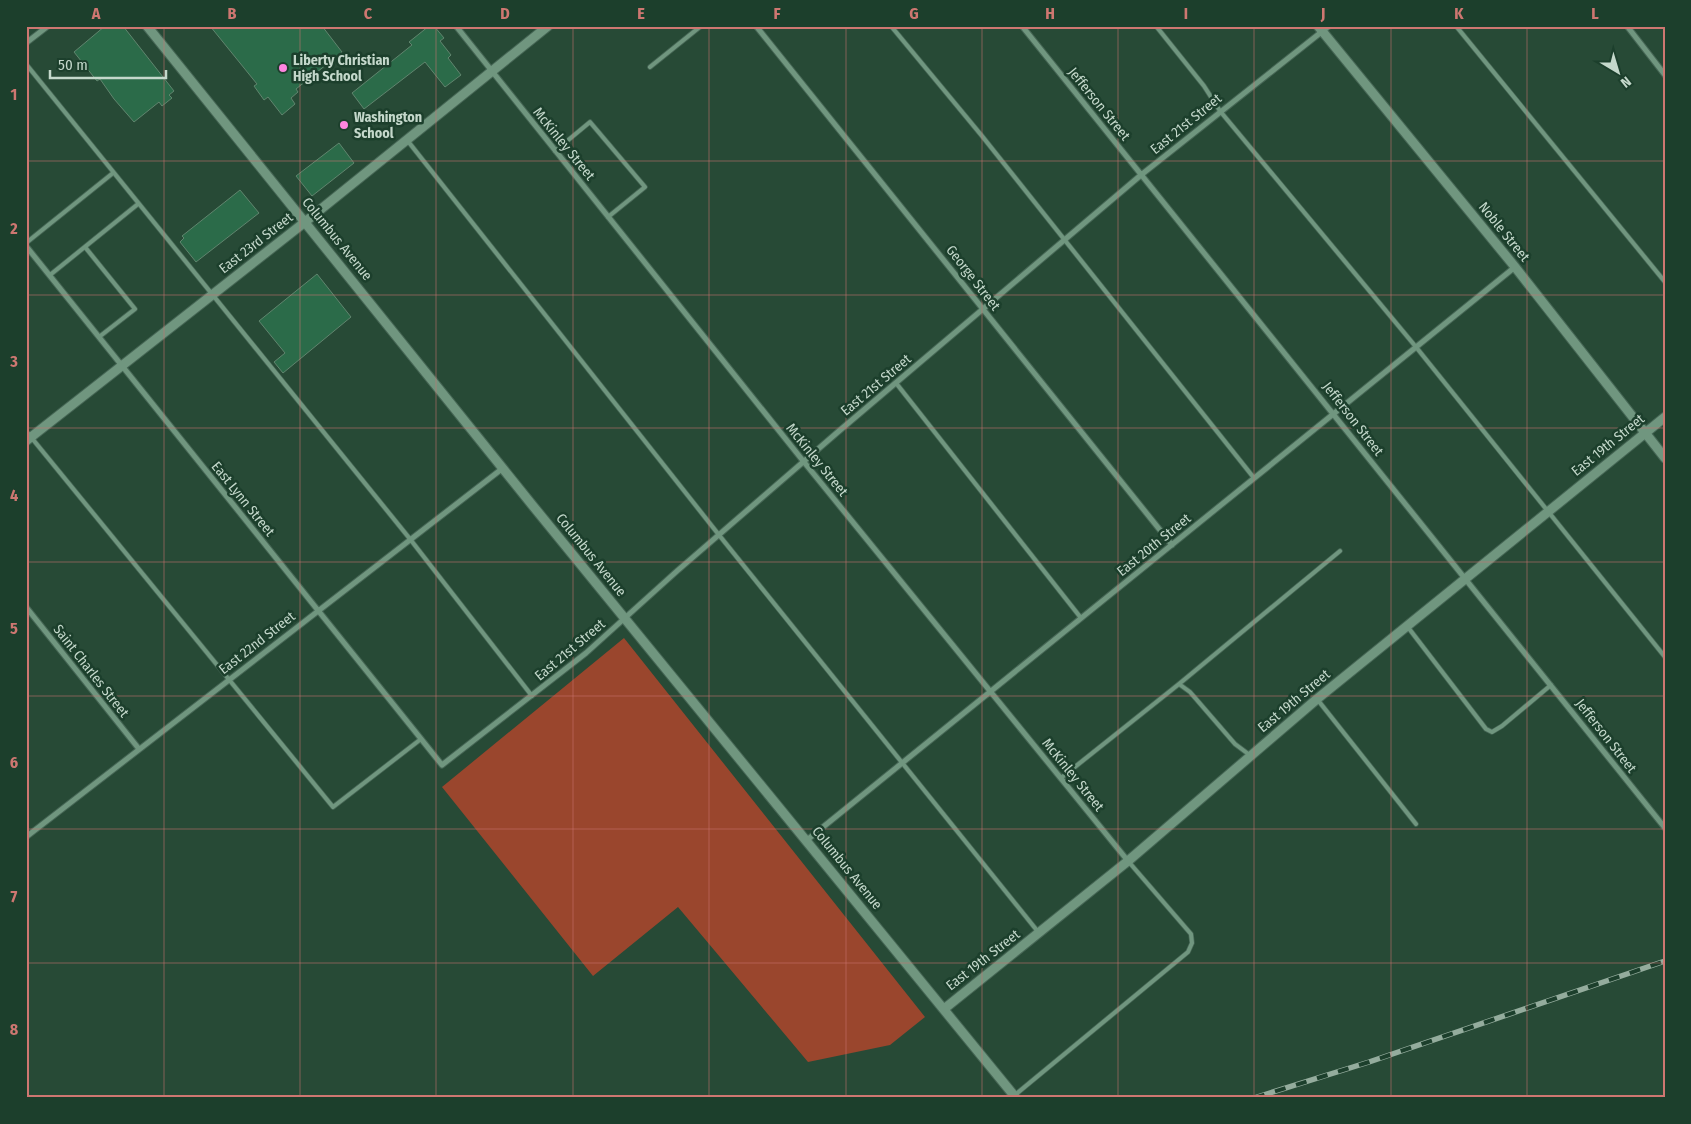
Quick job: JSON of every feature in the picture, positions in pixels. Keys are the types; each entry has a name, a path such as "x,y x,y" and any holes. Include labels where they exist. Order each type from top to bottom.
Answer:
{"street":[{"path":"26,43 48,26"},
{"name":"Columbus Avenue","path":"147,26 503,468 1015,1096"},
{"name":"McKinley Street","path":"456,26 804,462 1128,861"},
{"name":"East 23rd Street","path":"28,436 212,296 548,26"},
{"name":"George Street","path":"756,26 1172,545"},
{"name":"Jefferson Street","path":"1022,26 1665,828"},
{"path":"1627,26 1665,75"},
{"name":"East 21st Street","path":"442,765 586,653 719,535 1064,240 1141,175 1323,28"},
{"name":"Noble Street","path":"1323,28 1665,458"},
{"name":"East Lynn Street","path":"26,244 442,765"},
{"name":"East 20th Street","path":"807,840 1515,267"},
{"name":"East 19th Street","path":"944,1009 1128,861 1317,699 1665,417"},
{"name":"East 22nd Street","path":"26,837 503,468"},
{"name":"Saint Charles Street","path":"26,607 139,749"}],"lane":[{"path":"650,67 701,26"},
{"path":"891,26 982,136 1254,478"},
{"path":"1156,26 1204,86 1220,112 1416,347 1665,657"},
{"path":"1456,26 1665,282"},
{"path":"26,64 410,539 532,696"},
{"path":"555,151 590,122 644,187 608,217"},
{"path":"408,140 719,535 1039,933"},
{"path":"26,244 113,173"},
{"path":"50,275 138,204"},
{"path":"85,247 134,309 99,337"},
{"path":"896,383 1081,618"},
{"path":"28,436 333,807 421,739"},
{"path":"1061,778 1179,684 1340,551"},
{"path":"1406,626 1486,729 1492,732 1502,726 1551,685"},
{"path":"1179,684 1190,692 1235,744 1251,756"},
{"path":"1317,699 1416,824"},
{"path":"1015,1096 1188,952 1192,944 1191,934 1128,861"}],"shaded area":[{"path":"624,638 925,1017 890,1045 808,1062 678,907 593,976 442,787"}],"building":[{"path":"105,26 123,26 174,91 169,95 172,98 162,106 159,102 134,122 100,79 97,81 74,52"},
{"name":"Liberty Christian High School","path":"210,26 322,26 342,52 296,89 298,92 291,98 295,104 282,115 268,97 264,100 254,86 257,84"},
{"path":"429,26 434,26 444,38 440,41 451,55 448,58 461,75 445,87 425,62 364,109 352,93 412,45 409,42"},
{"path":"339,143 354,163 312,196 296,176"},
{"path":"240,190 259,213 196,262 180,242 184,238 182,236"},
{"path":"317,274 351,317 283,373 274,362 285,353 259,321"}],"railway":[{"path":"1254,1098 1369,1062 1665,961"}],"place":[{"name":"Liberty Christian High School","path":"283,68"},
{"name":"Washington School","path":"344,125"}]}
